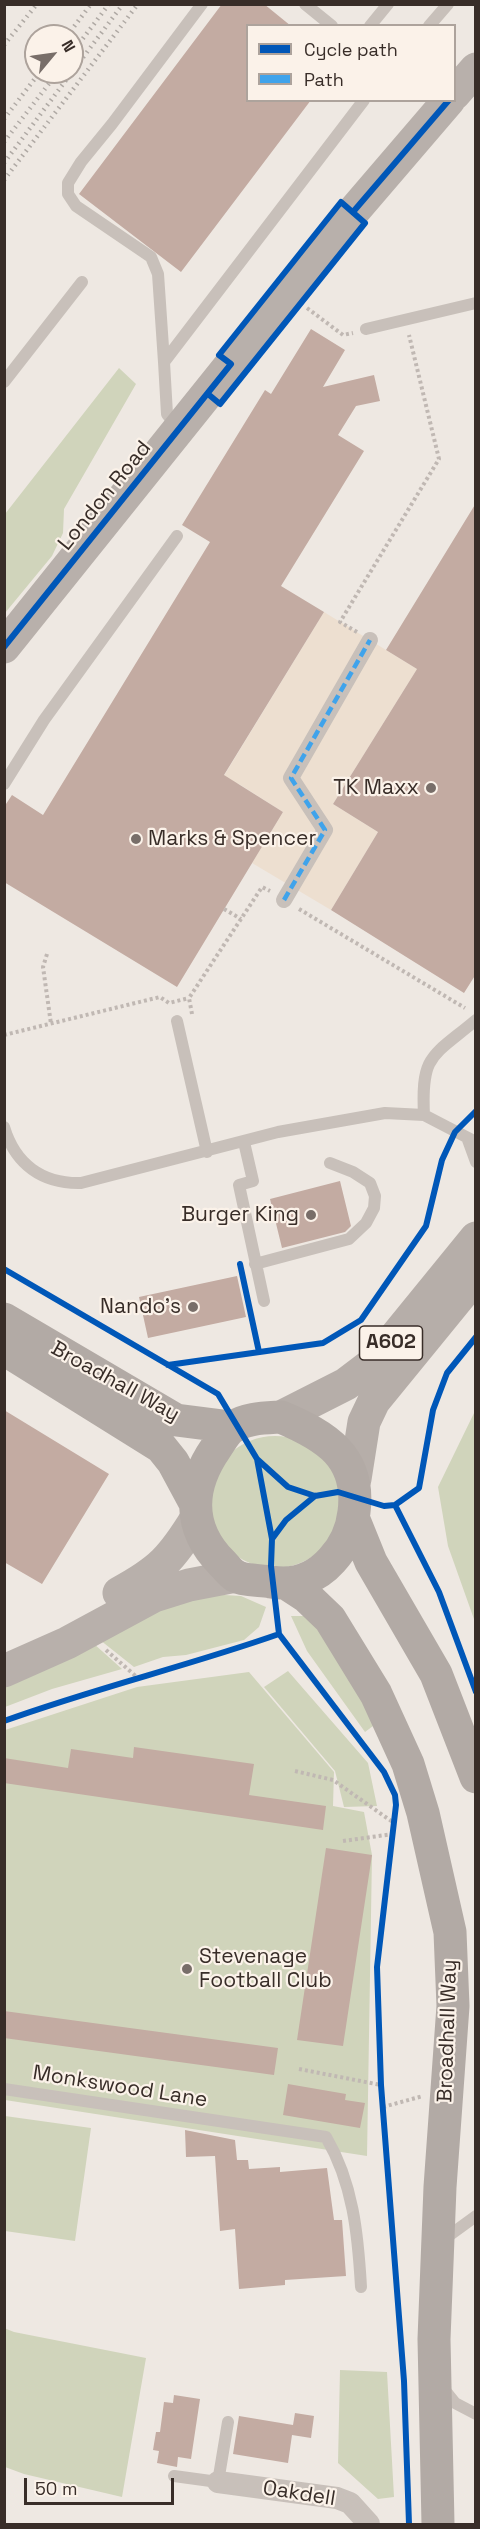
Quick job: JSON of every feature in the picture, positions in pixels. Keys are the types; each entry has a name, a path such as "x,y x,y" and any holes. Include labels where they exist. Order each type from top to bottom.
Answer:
{"highway":[{"name":"Broadhall Way","path":"4,1319 176,1420 231,1428"},
{"name":"Broadhall Way","path":"4,1349 161,1447 173,1462 195,1510"},
{"path":"281,1417 322,1436 343,1459 355,1479 354,1520 343,1549 327,1566 311,1577 287,1584 236,1576 211,1552 195,1510 200,1475 231,1428 244,1421 281,1417"},
{"path":"354,1520 371,1562 436,1674 476,1777"},
{"name":"Broadhall Way","path":"287,1584 307,1597 330,1619 350,1647 376,1694 408,1764 423,1813 450,1932 453,2006 438,2245 434,2378 438,2524"}],"main road":[{"name":"London Road","path":"4,647 352,212 447,102"},
{"name":"A602","path":"281,1417 346,1384 375,1362 476,1238"},
{"name":"A602","path":"355,1479 364,1422 374,1401 476,1276"},
{"path":"4,1649 59,1626 152,1575 176,1552 195,1510"},
{"path":"4,1671 67,1643 154,1596 189,1585 236,1576"}],"street":[{"path":"284,900 325,830 291,778 370,640"},
{"name":"Oakdell","path":"219,2482 337,2498 350,2503 369,2524"}],"lane":[{"path":"179,430 167,414 158,274 151,256 76,206 68,194 68,183 81,162 202,4"},
{"path":"305,4 330,24"},
{"path":"372,24 388,4"},
{"path":"431,24 448,4"},
{"path":"164,362 362,102"},
{"path":"4,382 82,282"},
{"path":"366,329 476,303"},
{"path":"4,784 44,720 177,536"},
{"path":"424,1115 422,1082 429,1060 472,1015"},
{"path":"177,1021 207,1152"},
{"path":"4,1127 14,1152 26,1166 44,1177 63,1183 81,1183 244,1143 278,1132 386,1113 424,1115 472,1141 476,1162"},
{"path":"244,1143 253,1181 239,1185 264,1301"},
{"path":"255,1264 349,1239 366,1223 374,1208 375,1196 370,1183 353,1172 330,1163"},
{"name":"Monkswood Lane","path":"4,2089 326,2137 340,2161 358,2228 361,2287"},
{"path":"438,2245 476,2216"},
{"path":"434,2378 455,2403 475,2414"},
{"path":"219,2482 228,2422"},
{"name":"Oakdell","path":"174,2476 219,2482"}],"path":[{"path":"287,294 343,335 366,329"},
{"path":"370,640 340,622 439,459 406,319"},
{"path":"4,1035 160,998 169,1003 189,998 262,887 472,1015"},
{"path":"224,909 241,919"},
{"path":"47,954 43,967 51,1024"},
{"path":"108,1652 139,1679"},
{"path":"129,1682 150,1676"},
{"path":"295,1771 333,1780 394,1823"},
{"path":"392,1845 395,1814"},
{"path":"343,1841 393,1834"},
{"path":"299,2069 381,2085"},
{"path":"381,2073 384,2119"},
{"path":"383,2108 425,2096 426,2087"}],"green space":[{"path":"119,368 136,384 64,509 63,533 52,556 5,613 5,514"},
{"path":"475,1411 475,1622 448,1546 438,1487"},
{"path":"275,1436 300,1441 322,1455 336,1477 341,1502 336,1527 322,1549 300,1563 275,1568 250,1563 228,1549 214,1527 209,1502 214,1477 228,1455 250,1441"},
{"path":"192,1593 241,1596 266,1607 259,1627 244,1640 186,1655 163,1657 134,1667 95,1636"},
{"path":"291,1616 308,1616 326,1629 377,1723 365,1732 307,1651"},
{"path":"93,1643 122,1669 52,1689 5,1707 4,1683"},
{"path":"288,1671 368,1763 377,1806 344,1807 335,1771 264,1687"},
{"name":"Stevenage Football Club","path":"249,1672 334,1772 333,1806 364,1812 372,1855 367,2156 5,2100 5,1730 137,1687"},
{"path":"5,2116 91,2128 75,2241 5,2231"},
{"path":"4,2328 14,2332 146,2358 122,2497 24,2474 5,2467"},
{"path":"340,2370 387,2372 394,2497 378,2499 338,2463"}],"shaded area":[{"path":"324,612 417,669 333,804 378,832 331,910 252,863 283,812 239,784 222,779"}],"building":[{"path":"222,4 264,4 289,24 246,24 246,102 309,102 181,272 79,194"},
{"path":"311,329 345,350 323,387 374,375 380,401 356,406 338,435 364,451 281,586 324,612 224,775 283,812 177,987 4,882 4,807 12,795 43,815 210,542 182,525 265,390 271,394"},
{"path":"476,503 476,974 464,993 331,910 378,832 333,804 417,669 386,650"},
{"name":"Burger King","path":"340,1181 351,1226 345,1232 282,1248 270,1199"},
{"name":"Nando's","path":"237,1276 246,1317 148,1338 139,1297"},
{"path":"4,1410 109,1474 42,1584 4,1562"},
{"path":"134,1747 254,1764 249,1795 326,1806 323,1830 4,1783 4,1758 68,1768 71,1749 133,1758"},
{"path":"326,1848 372,1855 343,2046 297,2040"},
{"path":"4,2011 278,2048 274,2075 4,2038"},
{"path":"288,2084 346,2094 345,2100 365,2103 360,2128 283,2115"},
{"path":"185,2130 235,2140 237,2160 248,2160 249,2169 280,2167 280,2172 327,2168 334,2220 342,2220 346,2276 285,2280 285,2285 239,2289 235,2229 220,2231 215,2156 186,2157"},
{"path":"174,2395 200,2399 191,2459 178,2457 177,2467 157,2463 159,2451 153,2450 156,2432 160,2432 164,2402 173,2403"},
{"path":"295,2413 314,2416 311,2438 292,2435 288,2463 233,2454 239,2416 293,2425"}],"railway":[{"path":"4,45 37,4"},
{"path":"76,24 91,4"},
{"path":"84,37 109,4"},
{"path":"4,163 123,4"},
{"path":"4,180 138,4"},
{"path":"4,119 31,84"},
{"path":"4,142 49,84"}],"marked path":[{"path":"284,900 325,830 291,778 370,640"}],"cycle path":[{"path":"353,212 447,102"},
{"path":"4,647 231,364 219,355 341,202 365,223 220,404 208,394"},
{"path":"168,1365 323,1343 361,1320 426,1226 442,1160 455,1132 476,1111"},
{"path":"240,1264 259,1352"},
{"path":"4,1269 218,1394 257,1459 288,1487 315,1496 338,1492 384,1506 395,1505 419,1488 433,1410 447,1373 476,1337"},
{"path":"257,1459 272,1539"},
{"path":"315,1496 286,1520 272,1539 271,1566 279,1634 384,1772 395,1795 396,1805 377,1967 381,2085 404,2381 409,2524"},
{"path":"395,1505 439,1592 476,1692"},
{"path":"4,1721 279,1634"}],"place":[{"name":"TK Maxx","path":"431,788"},
{"name":"Marks & Spencer","path":"136,839"},
{"name":"Burger King","path":"311,1215"},
{"name":"Nando's","path":"193,1307"},
{"name":"Stevenage Football Club","path":"187,1969"}]}
